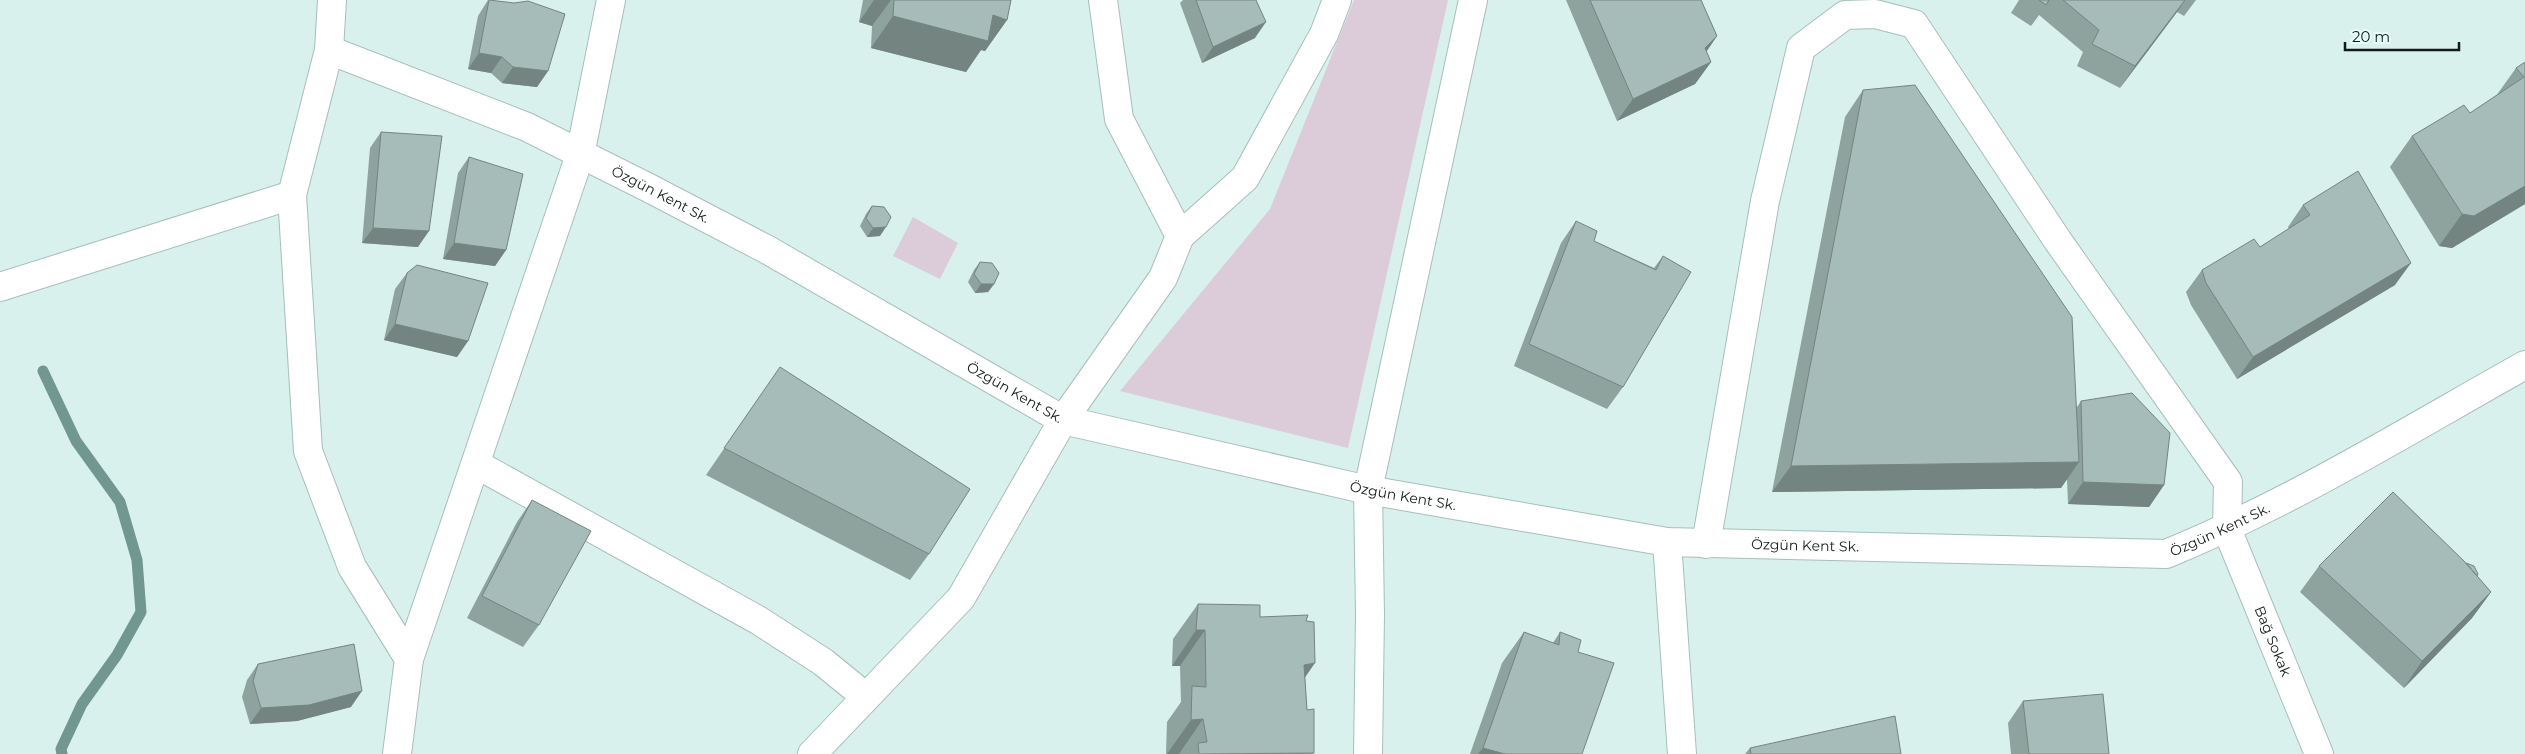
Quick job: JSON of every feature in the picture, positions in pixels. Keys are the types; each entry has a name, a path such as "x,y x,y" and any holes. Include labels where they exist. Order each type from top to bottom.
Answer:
{"street":[{"path":"332,0 329,50 292,195 308,450 352,567 409,659"},
{"path":"397,754 409,659 580,154 611,0"},
{"path":"1103,0 1119,119 1180,236"},
{"path":"812,754 961,598 1063,420 1163,278 1180,236 1245,178 1324,34 1337,0"},
{"path":"1368,754 1368,490 1473,0"},
{"path":"1706,544 1765,201 1801,48 1845,15 1875,14 1914,24 2058,241 2228,482 2227,529"},
{"name":"Özgün Kent Sk.","path":"329,50 527,127 766,249 1063,420 1368,490 1667,542 2166,554 2227,529 2273,506 2525,365"},
{"path":"0,287 292,195"},
{"path":"476,464 758,620 823,662 866,698"},
{"name":"Bağ Sokak","path":"2227,529 2318,754"},
{"path":"1667,542 1682,754"}],"shaded area":[{"path":"1354,0 1448,0 1348,448 1120,391 1270,209"},
{"path":"913,217 958,243 940,279 893,256"}],"building":[{"path":"489,0 514,3 528,1 565,14 548,71 513,67 502,57 479,53"},
{"path":"894,0 1011,0 1007,20 993,15 988,41 893,16"},
{"path":"1196,0 1256,0 1266,22 1213,47"},
{"path":"1590,0 1701,0 1717,36 1705,48 1711,62 1633,99"},
{"path":"2039,0 2049,0 2046,5"},
{"path":"2063,0 2185,0 2135,66 2092,44 2099,30"},
{"path":"2525,62 2525,186 2474,216 2462,214 2412,136 2464,105 2470,113 2524,77 2516,68"},
{"path":"1915,85 2072,317 2079,462 1791,466 1863,90"},
{"path":"381,132 442,136 429,231 373,228"},
{"path":"469,157 523,174 506,250 454,243"},
{"path":"2358,171 2411,263 2253,357 2206,283 2202,270 2254,239 2260,247 2310,215 2303,205"},
{"path":"872,206 884,207 891,217 886,227 873,228 866,218"},
{"path":"1576,221 1597,231 1594,241 1656,270 1663,256 1691,272 1623,387 1529,344"},
{"path":"980,262 992,263 999,273 994,284 981,284 974,274"},
{"path":"417,265 488,283 468,341 395,324 407,273"},
{"path":"780,367 970,489 929,554 724,448"},
{"path":"2132,393 2170,433 2164,485 2083,482 2081,401"},
{"path":"2393,492 2464,561 2491,592 2422,661 2319,566"},
{"path":"532,500 591,531 539,625 482,596"},
{"path":"2466,563 2474,566 2478,574 2477,576"},
{"path":"1198,604 1260,605 1260,617 1308,615 1306,621 1314,622 1315,663 1304,665 1307,710 1314,709 1314,753 1199,754 1198,743 1207,742 1203,719 1191,720 1192,686 1206,687 1205,630 1196,630"},
{"path":"1524,632 1559,645 1560,632 1581,640 1578,652 1614,663 1582,754 1505,754 1483,748"},
{"path":"354,644 362,691 309,705 261,708 253,681 258,664"},
{"path":"2103,694 2109,754 2029,754 2023,701"},
{"path":"1895,716 1901,754 1751,754 1750,748"}],"waterway":[{"path":"43,371 76,441 120,502 137,560 141,612 117,655 82,704 61,749 62,754"}]}
